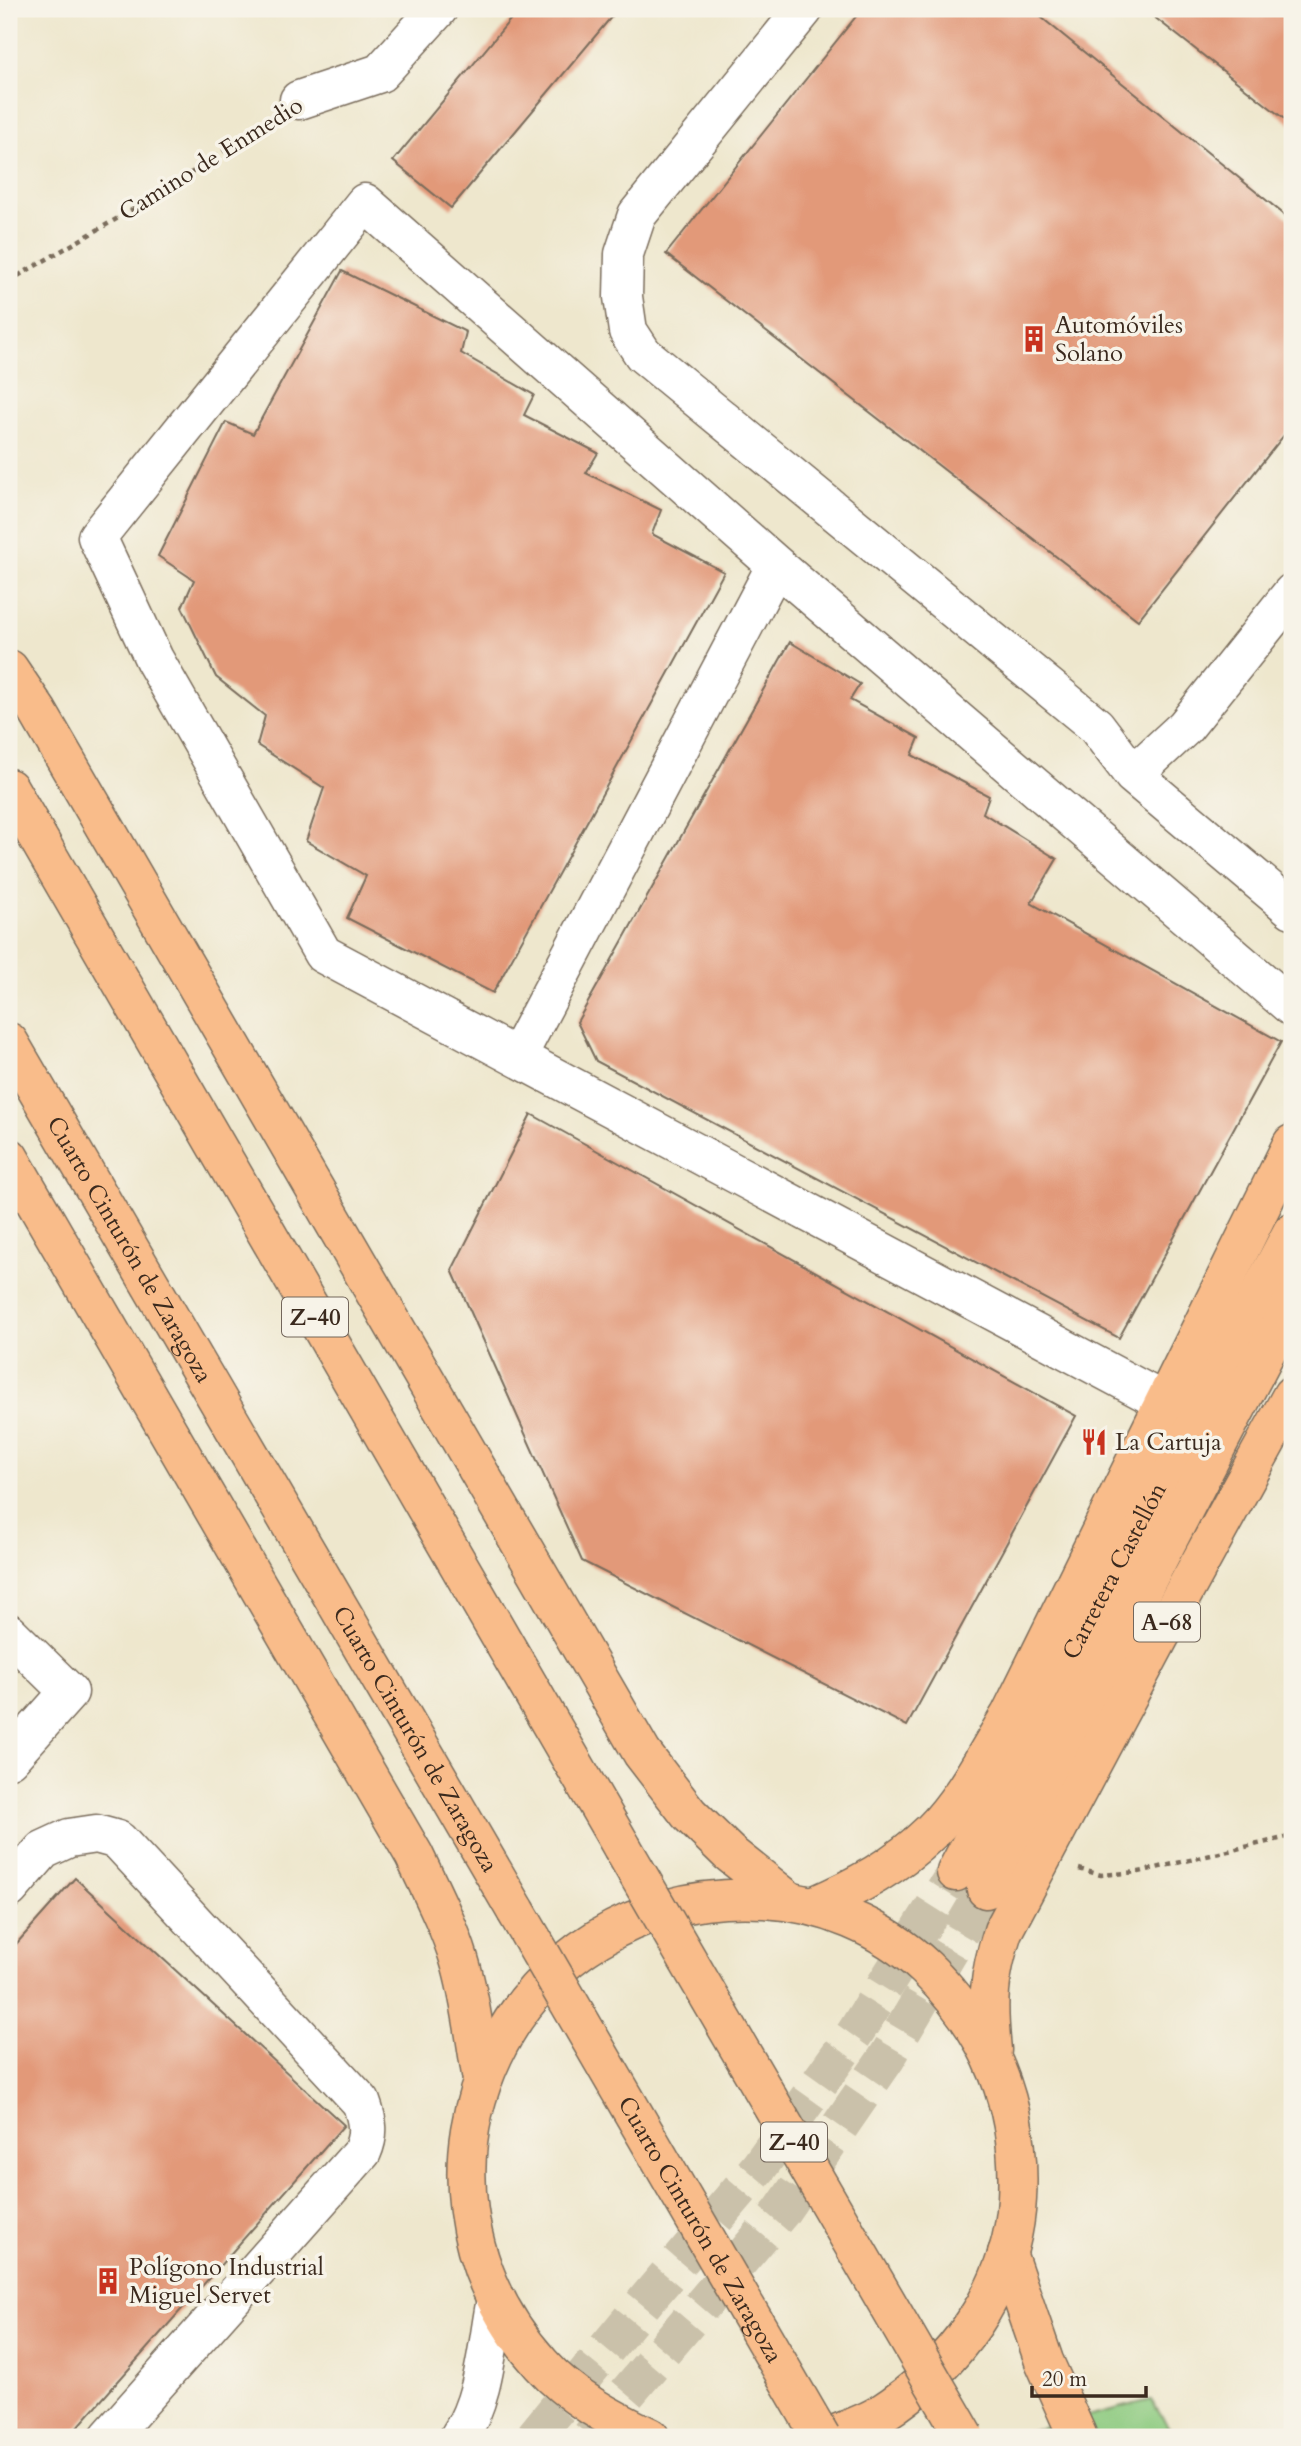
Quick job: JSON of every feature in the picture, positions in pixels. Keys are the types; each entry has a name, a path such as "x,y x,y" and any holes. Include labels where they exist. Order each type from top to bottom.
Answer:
{"highway":[{"path":"9,669 38,712 642,1754 689,1814 729,1853 801,1903 853,1889 896,1863 933,1830 965,1789 1196,1414 1292,1144"},
{"name":"Z-40","path":"9,788 965,2437"},
{"name":"Cuarto Cinturón de Zaragoza","path":"9,1042 821,2437"},
{"path":"9,1157 414,1855 459,1958 467,1989 482,2080"},
{"name":"Carretera Castellón","path":"971,1881 1196,1414 1292,1232"},
{"name":"Carretera Castellón","path":"1196,1414 1292,1302"},
{"name":"A-68","path":"993,2059 988,1995 992,1965 1003,1931 1292,1395"},
{"path":"650,2437 620,2423 579,2398 543,2367 513,2330 496,2299 475,2247 466,2191 468,2135 482,2080 502,2037 528,1998 561,1965 598,1937 641,1916 686,1903 733,1897 801,1903 860,1924 892,1942 920,1963 946,1988 967,2015 993,2059 1010,2106 1018,2155 1017,2205 1007,2253 986,2303 957,2348 920,2387 875,2418 829,2437"},
{"path":"1007,2253 1044,2361 1078,2437"}],"street":[{"name":"Camino de Enmedio","path":"299,100 380,74 438,9"},
{"path":"804,9 637,215 624,254 623,298 628,331 643,355 1096,726 1133,775 1292,909"},
{"path":"1196,1414 323,954 154,659 97,537 365,203 776,565 1292,1007"},
{"path":"517,1057 776,565"},
{"path":"1133,775 1185,727 1292,593"},
{"path":"9,1633 69,1692 9,1759"},
{"path":"9,1889 43,1850 69,1838 96,1834 118,1840 361,2102 368,2121 368,2138 362,2152 109,2437"},
{"path":"459,2437 467,2425 483,2374 496,2299"}],"path":[{"name":"Camino de Enmedio","path":"9,281 158,195 299,100"},
{"path":"1044,1851 1061,1862 1084,1871 1118,1875 1292,1836"}],"green space":[{"path":"1151,2400 1175,2437 1004,2437"}],"building":[{"path":"519,9 618,9 451,208 393,161"},
{"name":"Automóviles Solano","path":"862,9 1031,9 1292,221 1292,425 1138,620 666,254"},
{"path":"1144,9 1292,9 1292,125"},
{"path":"342,271 466,332 461,353 534,395 524,415 598,453 586,473 661,510 652,534 724,572 493,993 347,918 366,876 306,841 324,788 257,745 265,716 216,677 182,607 194,580 158,556 226,422 253,434"},
{"path":"790,642 860,684 850,700 919,738 912,755 989,796 983,813 1057,859 1031,903 1281,1042 1119,1338 596,1061 577,1022"},
{"path":"531,1114 1076,1416 907,1726 582,1561 452,1270"},
{"name":"Polígono Industrial Miguel Servet","path":"75,1878 344,2125 69,2437 9,2437 9,1952"}],"tunnel":[{"path":"534,2437 759,2167 855,2033 956,1872"},
{"path":"590,2437 781,2212 886,2059 986,1889"}],"place":[{"name":"Automóviles Solano","path":"1034,339"},
{"name":"La Cartuja","path":"1094,1442"},
{"name":"Polígono Industrial Miguel Servet","path":"108,2281"}]}
